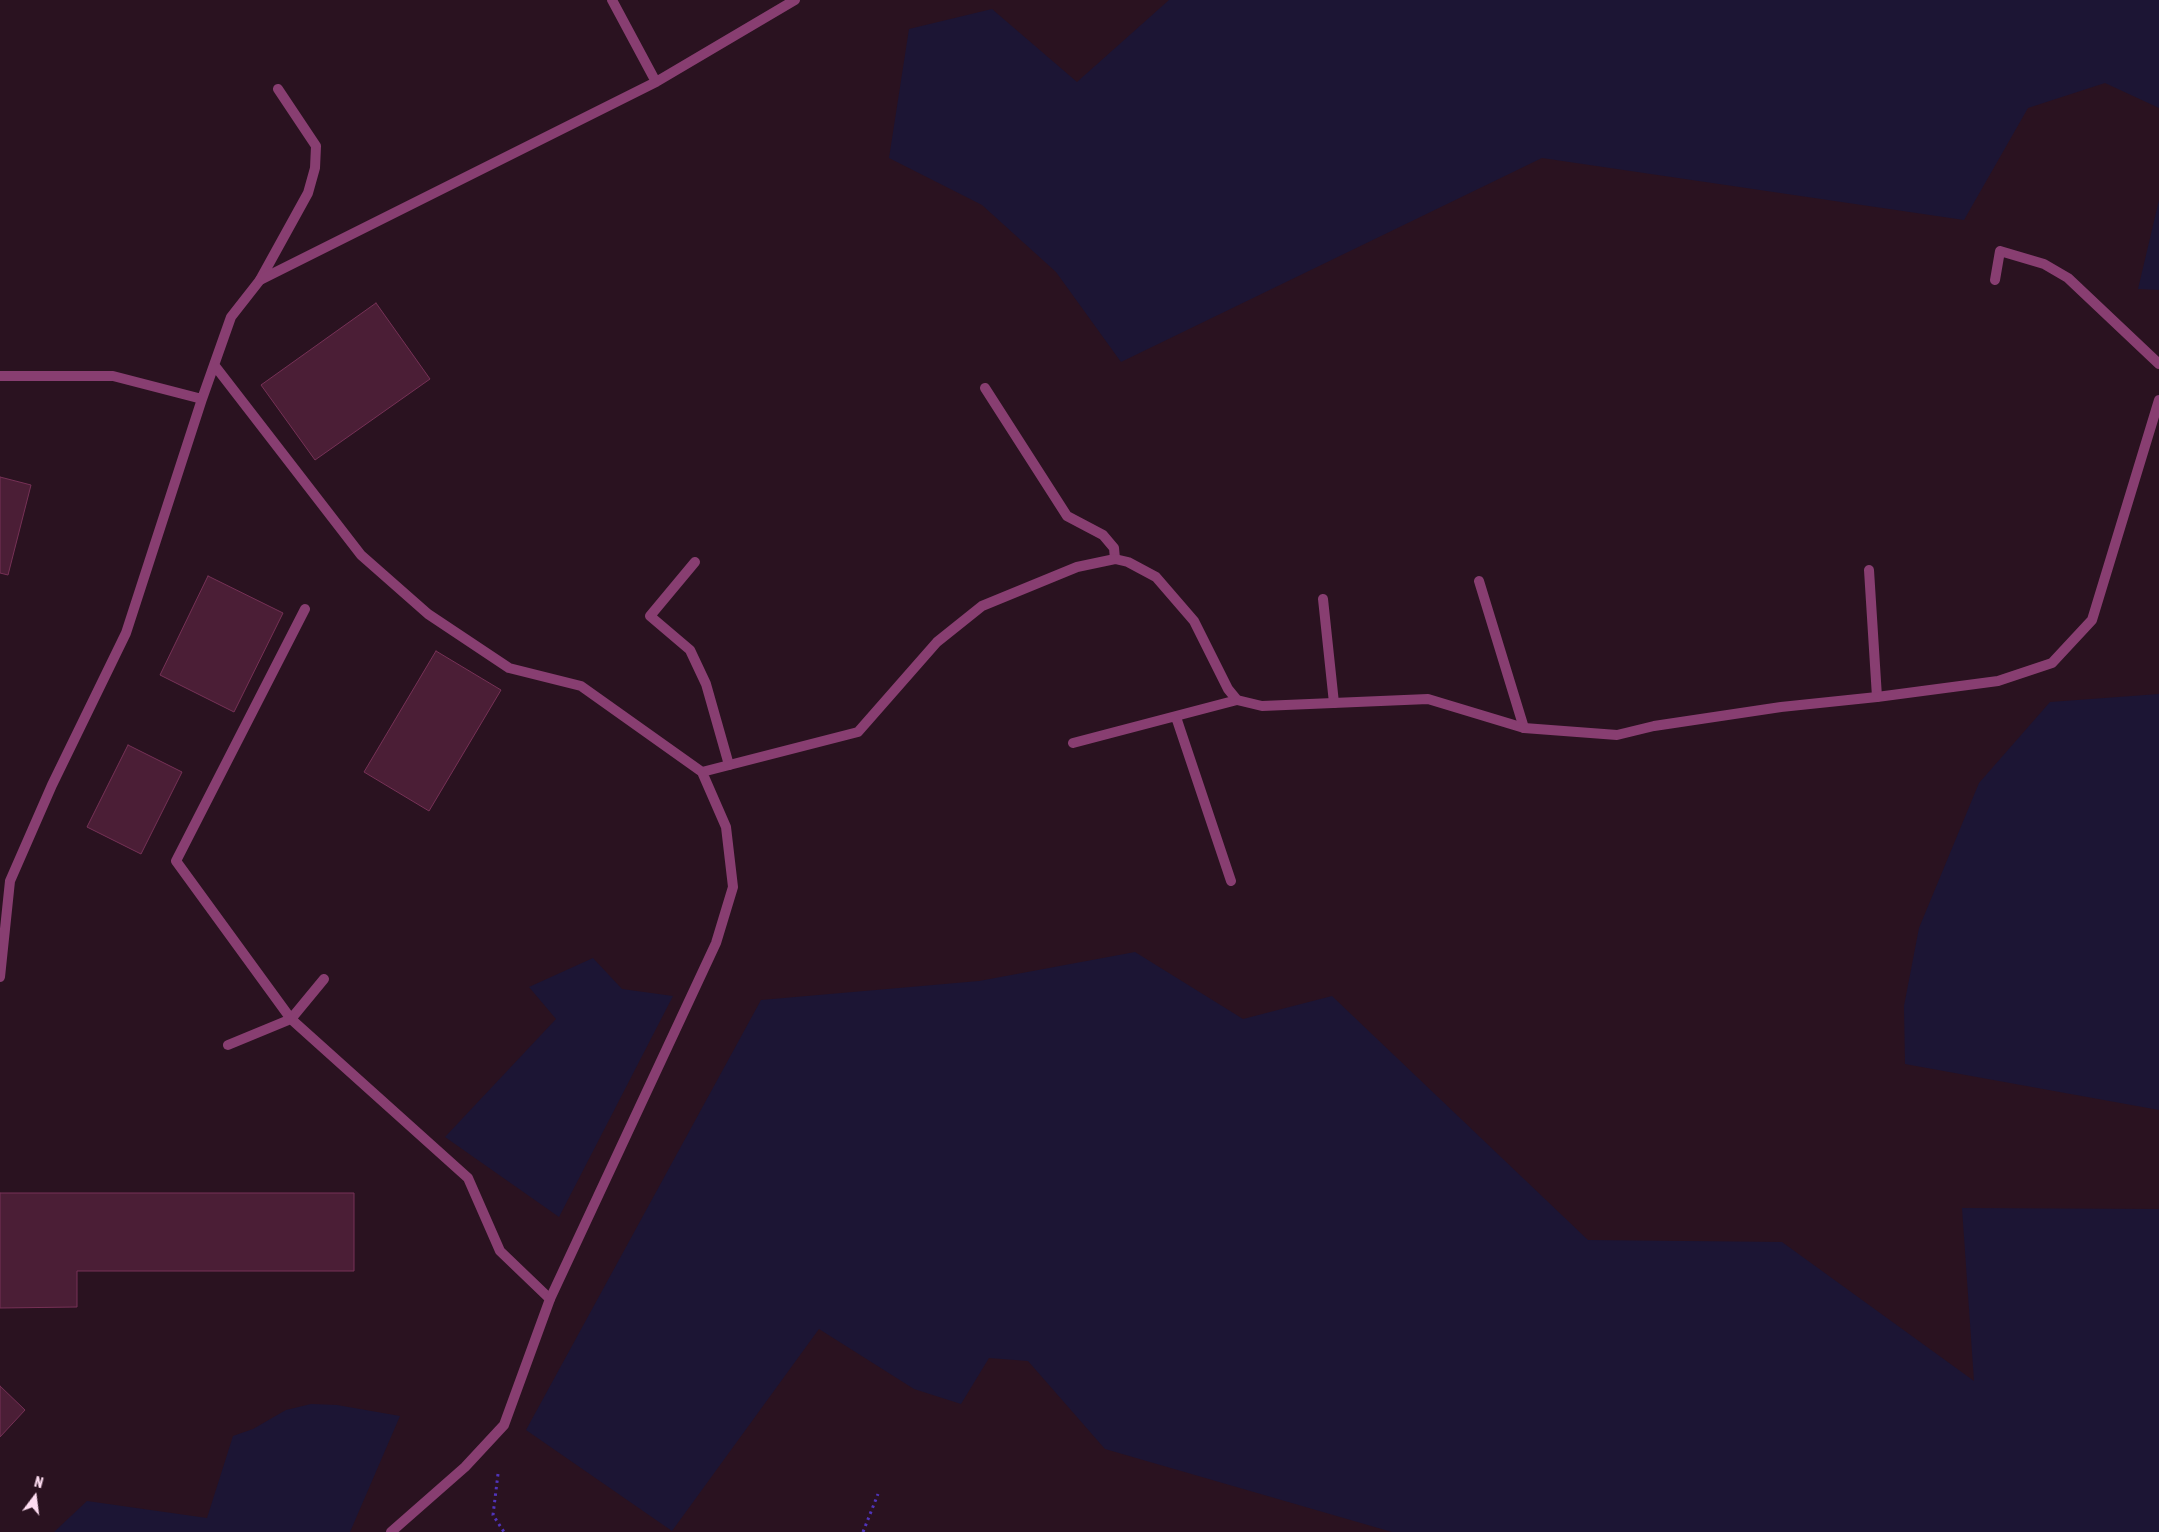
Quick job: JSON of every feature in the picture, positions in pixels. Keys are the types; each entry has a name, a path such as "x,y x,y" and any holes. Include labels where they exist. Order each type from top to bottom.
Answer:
{"street":[{"path":"612,0 656,82"},
{"path":"260,280 656,82 795,0"},
{"path":"0,977 10,881 52,785 126,634 202,399 231,317 260,280 308,193 315,168 316,146 278,89"},
{"path":"1996,280 2000,251 2044,264 2068,278 2159,364"},
{"path":"214,366 361,555 428,614 509,668 582,686 702,772 726,827 733,887 716,943 550,1299 504,1425 465,1467 391,1532"},
{"path":"0,376 113,376 202,399"},
{"path":"985,388 1067,516 1104,535 1114,548 1115,559"},
{"path":"1073,744 1238,700 1262,706 1428,699 1524,728 1616,734 1654,726 1780,707 1877,697 1998,681 2052,662 2092,620 2159,400"},
{"path":"702,772 858,732 937,642 982,606 1077,568 1115,559 1128,562 1156,577 1194,621 1228,688 1238,700"},
{"path":"695,562 650,616 690,650 706,684 729,765"},
{"path":"1869,570 1877,697"},
{"path":"1478,582 1524,728"},
{"path":"1323,599 1334,703"},
{"path":"305,609 176,862 291,1019 468,1178 500,1251 550,1299"},
{"path":"1176,717 1231,881"},
{"path":"228,1045 291,1019 324,979"}],"path":[{"path":"504,1425 493,1515 504,1532"},
{"path":"863,1532 878,1494"}],"shaded area":[{"path":"1169,0 2159,0 2159,108 2105,83 2028,108 1964,220 1542,158 1121,362 1056,272 982,205 889,158 909,29 992,9 1077,82"},
{"path":"2159,200 2159,290 2138,289"},
{"path":"2159,694 2159,1110 1905,1064 1904,1006 1919,928 1979,783 2050,702"},
{"path":"1135,952 1243,1019 1332,996 1588,1240 1782,1242 1974,1381 1962,1208 2159,1209 2159,1532 1392,1532 1105,1449 1028,1361 989,1358 961,1404 914,1389 819,1329 672,1531 526,1430 761,1000 979,981"},
{"path":"593,958 622,989 673,996 559,1217 445,1137 556,1019 529,987"},
{"path":"311,1404 337,1405 400,1416 350,1532 54,1532 87,1501 207,1518 233,1436 253,1429 286,1410"}],"building":[{"path":"376,303 430,379 315,460 261,385"},
{"path":"0,477 31,485 8,575 0,573"},
{"path":"208,576 283,613 234,712 160,675"},
{"path":"436,651 501,690 429,811 364,772"},
{"path":"128,745 182,772 141,854 87,827"},
{"path":"0,1193 354,1193 354,1271 77,1271 77,1307 0,1308"},
{"path":"0,1386 25,1410 0,1437"}]}
